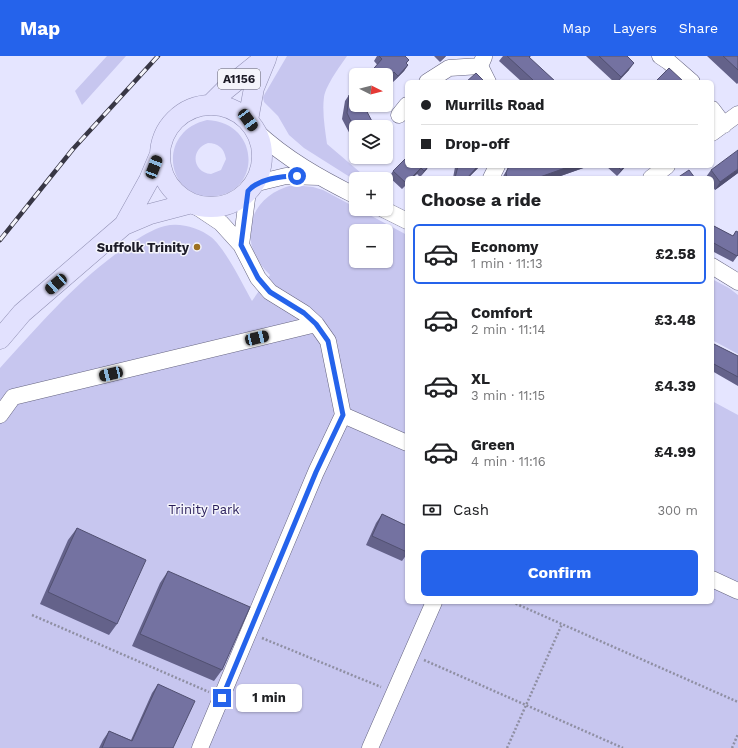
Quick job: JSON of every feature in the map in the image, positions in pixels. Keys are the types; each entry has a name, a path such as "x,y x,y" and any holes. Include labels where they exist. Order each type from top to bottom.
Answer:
{"main road":[{"name":"A1156","path":"211,104 225,90 267,56"},
{"name":"A1156","path":"252,126 254,88 267,56"},
{"path":"0,339 22,314 124,225 150,214 192,206 211,209 228,205 239,200 251,188 259,175 262,143 252,126 238,112 227,107 211,104 196,106 181,114 170,124 162,139 160,154 162,171 177,196 192,206"},
{"path":"124,225 149,180 160,154"}],"street":[{"path":"660,56 690,80"},
{"path":"430,80 449,68 482,61 487,80"},
{"path":"714,116 718,129 738,114"},
{"path":"252,126 276,150 319,177 349,192"},
{"path":"654,176 664,168"},
{"path":"241,245 251,188 286,176 319,177"},
{"path":"192,206 221,224 241,245 258,278 270,292 304,313 316,324 328,341 343,415 316,472 200,748"},
{"path":"393,214 405,220"},
{"path":"714,267 738,282"},
{"path":"0,415 13,397 316,324"},
{"path":"343,415 405,442"},
{"path":"714,580 738,591"},
{"path":"370,748 433,604"}],"path":[{"path":"517,604 738,702"},
{"path":"32,615 222,698"},
{"path":"507,748 527,706 562,624"},
{"path":"249,632 395,692"},
{"path":"411,654 623,748"},
{"path":"732,748 738,734"}],"green space":[{"path":"107,56 126,56 82,105 75,91"},
{"path":"287,56 347,56 330,81 325,92 323,103 325,126 327,144 360,172 349,172 349,176 304,148 289,135 278,116 264,102 263,97"},
{"path":"207,120 224,124 237,132 245,143 248,156 247,169 242,181 232,191 217,196 200,196 187,189 178,179 173,166 174,151 179,138 190,127","holes":["212,143 218,145 222,149 226,159 221,170 211,174 200,169 197,165 196,155 202,146"]},
{"name":"Trinity Park","path":"293,185 313,187 323,190 349,204 349,216 372,216 386,224 349,224 349,268 393,268 393,228 405,234 405,604 714,604 714,402 738,415 738,748 0,748 0,368 61,302 94,271 138,239 160,227 183,225 201,231 211,237 228,258 252,301 270,275 259,262 253,249 250,235 252,222 257,210 265,199 277,191"},
{"path":"714,280 738,295 738,354 714,341"}],"building":[{"path":"379,56 405,56 409,60 406,63 408,65 398,76 394,72 393,73 393,68 374,68 382,59"},
{"path":"507,56 530,56 529,57 554,80 533,80"},
{"path":"599,56 627,56 634,63 621,77"},
{"path":"723,56 738,56 738,70"},
{"path":"669,68 682,80 657,80"},
{"path":"476,73 483,80 468,80"},
{"path":"349,95 349,112 367,112 371,120 350,120 347,113"},
{"path":"738,150 738,169 720,182 711,170"},
{"path":"405,159 405,168 421,168 413,176 405,176 405,182 393,171"},
{"path":"458,168 476,168 469,176 456,176"},
{"path":"508,168 565,168 543,176 507,176"},
{"path":"689,170 694,176 680,176"},
{"path":"714,226 733,236 736,231 738,232 737,256 714,243"},
{"path":"714,344 738,356 738,377 714,364"},
{"path":"382,514 405,525 405,551 372,536"},
{"path":"77,528 146,560 117,624 48,592"},
{"path":"168,571 250,607 222,670 140,634"},
{"path":"158,684 195,701 173,748 102,748 109,731 132,741"}],"railway":[{"path":"0,240 73,149 158,56"}],"place":[{"name":"Suffolk Trinity","path":"197,247"}],"route":[{"path":"222,698 316,472 343,415 328,341 316,324 304,313 270,292 258,278 241,245 248,191 253,184 286,176 297,176"}]}
